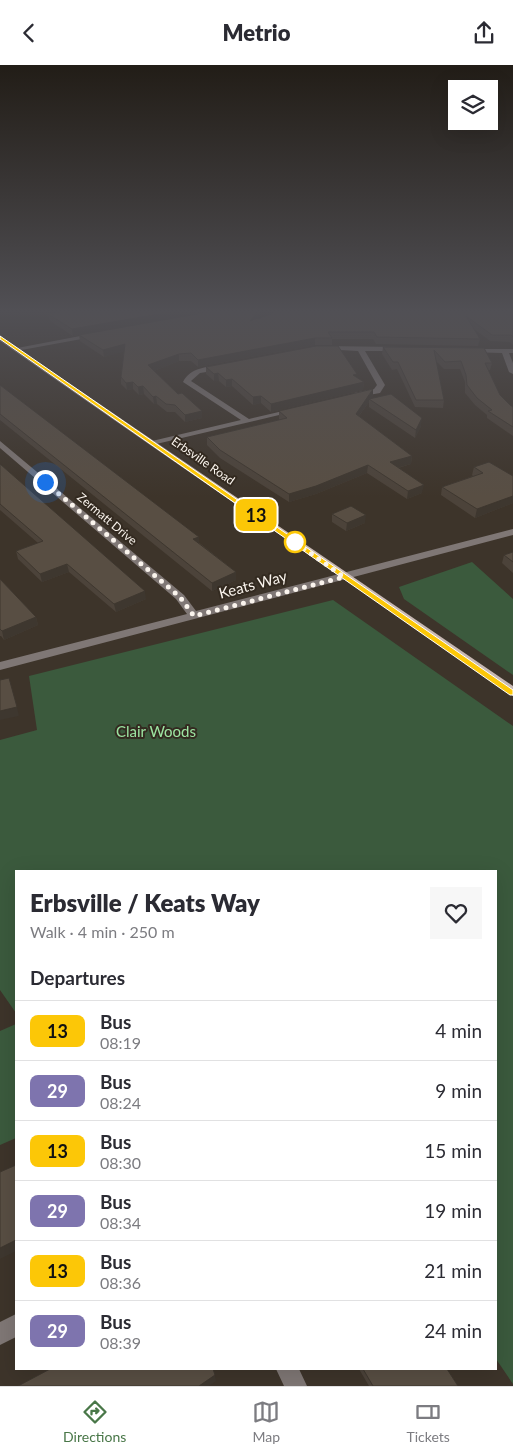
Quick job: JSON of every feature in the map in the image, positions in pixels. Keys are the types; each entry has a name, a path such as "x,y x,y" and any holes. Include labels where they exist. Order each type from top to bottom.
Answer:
{"main road":[{"name":"Erbsville Road","path":"52,374 513,692"}],"street":[{"path":"193,374 189,376 187,382 247,421"},
{"path":"349,397 377,391 380,385 374,374"},
{"path":"155,443 303,408"},
{"name":"Zermatt Drive","path":"0,444 180,597 194,616"},
{"name":"Keats Way","path":"0,666 513,532"},
{"path":"0,1334 15,1326"},
{"path":"288,1370 296,1386"}],"green space":[{"path":"472,562 513,599 513,675 404,599 399,587"},
{"name":"Clair Woods","path":"333,600 513,726 513,1384 497,1360 497,870 15,870 15,1012 0,990 0,740 37,730 29,676"},
{"path":"15,1024 15,1138 0,1145 0,1031"}],"building":[{"path":"121,374 157,374 178,394 182,393 202,411 185,415 175,405 166,404 156,396 153,397 143,386 138,387 133,382 126,383 121,377"},
{"path":"219,374 357,374 353,375 364,382 271,404 261,396 253,397 232,379 226,380"},
{"path":"404,374 439,374 444,400 416,400"},
{"path":"490,374 500,395 513,407 513,427 488,411 492,410 477,398 467,385 466,375"},
{"path":"0,385 199,537 193,539 236,572 212,583 0,414"},
{"path":"373,389 356,414 412,456 390,462 424,485 408,491 368,465 316,486 289,494 220,450 207,437 287,418 279,411"},
{"path":"391,394 422,418 416,430 369,399"},
{"path":"489,462 513,476 513,496 477,509 442,487 483,473 474,467"},
{"path":"0,464 145,591 114,604 67,564 40,574 16,551 43,541 0,504"},
{"path":"351,506 366,515 347,523 332,514"},
{"path":"513,552 513,562 504,555"},
{"path":"0,579 36,617 2,631 0,629"},
{"path":"9,678 17,707 0,711 0,680"},
{"path":"15,1165 15,1240 0,1248 0,1172"},
{"path":"48,1370 213,1370 215,1375 199,1386 18,1386"},
{"path":"364,1370 448,1370 458,1386 373,1386"}],"bus line":[{"name":"13","path":"53,374 155,443 344,577 513,692"}],"route":[{"path":"45,482 180,597 194,616 344,577 295,542"}]}
